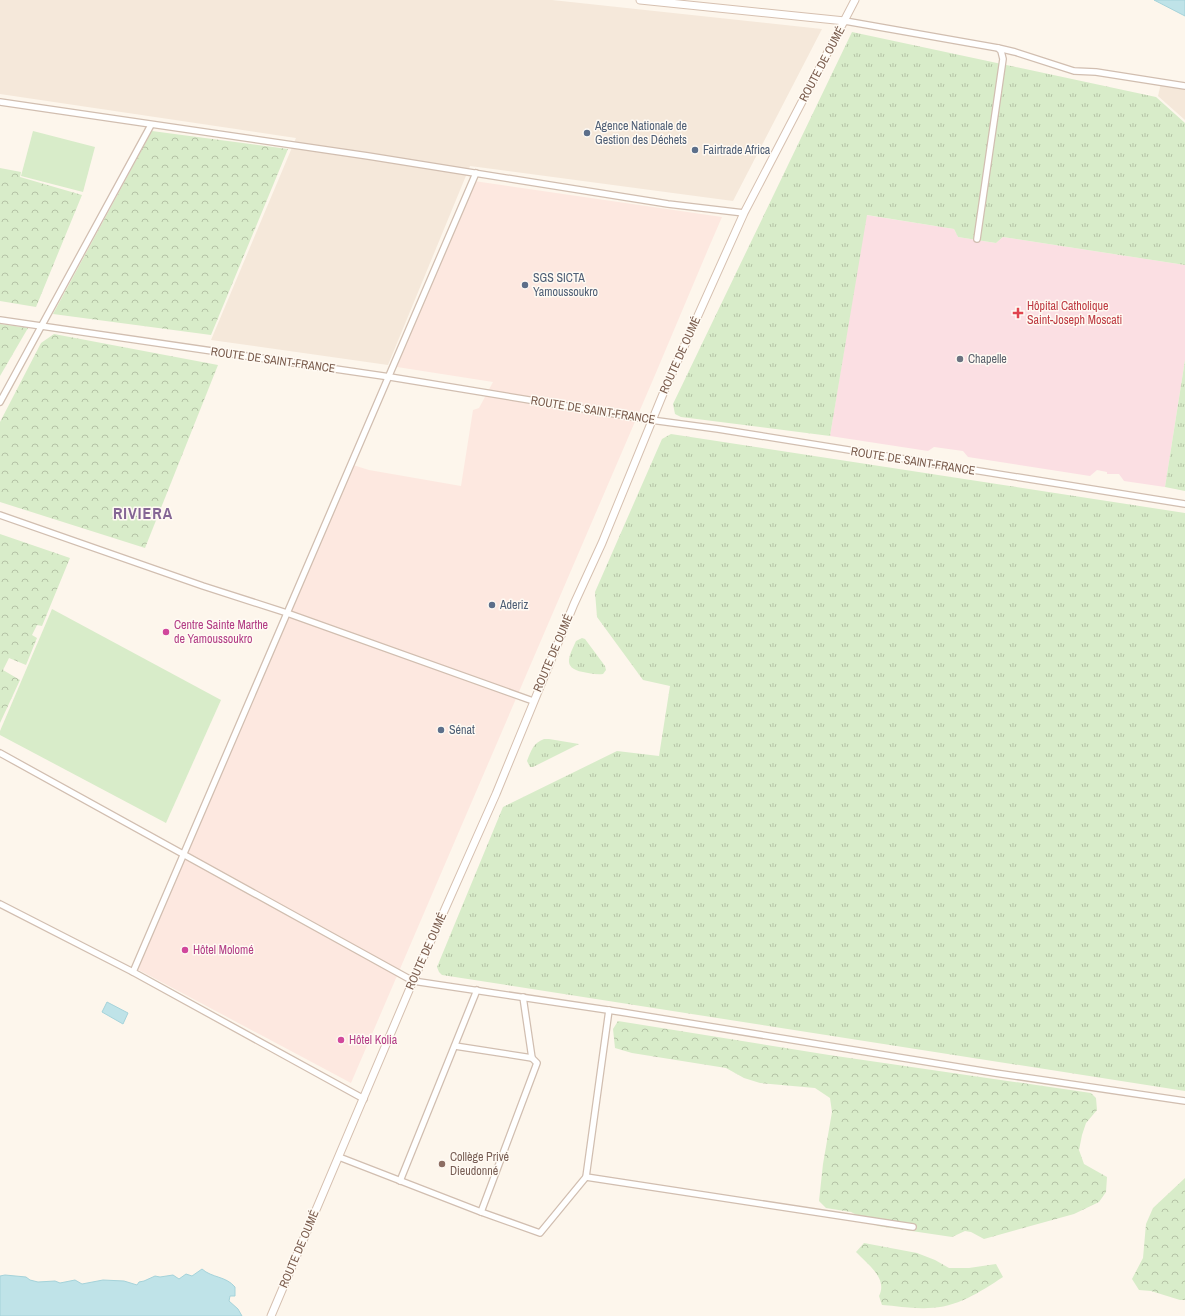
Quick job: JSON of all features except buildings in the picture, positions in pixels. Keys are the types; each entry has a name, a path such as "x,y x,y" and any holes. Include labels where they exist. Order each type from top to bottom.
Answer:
{"main road":[{"path":"640,0 845,21"},
{"name":"ROUTE DE OUMÉ","path":"271,1316 413,981 496,794 533,701 574,604 602,543 652,420 744,214 856,0"}],"street":[{"path":"845,21 998,48 1074,71 1096,72 1185,86"},
{"path":"977,239 1003,59 1001,51 998,48"},
{"path":"0,102 368,156 668,204 744,214"},
{"path":"0,402 151,125"},
{"path":"133,972 390,377 476,173"},
{"name":"ROUTE DE SAINT-FRANCE","path":"0,320 390,377 1185,504"},
{"path":"0,515 203,586 287,613 533,701"},
{"path":"0,753 184,853 413,981 609,1010 995,1073 1185,1100"},
{"path":"0,904 133,972 364,1099"},
{"path":"400,1180 477,990"},
{"path":"523,997 532,1058"},
{"path":"339,1157 481,1212 540,1233 586,1176 609,1010"},
{"path":"455,1046 532,1058 537,1063 481,1212"},
{"path":"586,1176 913,1227"}],"shaded area":[{"path":"0,0 552,0 822,29 733,201 470,166 388,365 211,340 296,138 0,94"},
{"path":"1162,79 1185,85 1185,120 1158,96"},
{"path":"474,181 722,217 351,1083 137,969 353,465 369,470 461,486 473,410 479,408 493,382 397,367"},
{"name":"Hôpital Catholique Saint-Joseph Moscati","path":"866,215 954,229 958,237 996,243 1003,237 1185,265 1185,360 1165,487 1124,481 1119,474 1107,474 1107,472 1097,470 1090,476 968,457 963,451 934,447 928,451 830,436"}],"green space":[{"path":"852,32 1156,97 1185,123 1185,265 1003,237 996,243 958,237 954,229 867,215 830,436 681,417 675,414 673,404"},
{"path":"33,131 95,147 83,192 21,176"},
{"path":"152,131 288,149 211,335 53,314"},
{"path":"0,168 21,172 20,177 82,195 36,307 0,301"},
{"path":"0,324 28,328 0,376"},
{"path":"54,334 218,365 145,548 0,502 0,422 41,343"},
{"path":"1185,360 1185,491 1165,487"},
{"path":"671,434 1185,513 1185,1091 442,975 439,972 437,967 503,807 617,751 659,756 670,686 643,680 597,617 595,592 662,439"},
{"path":"0,534 70,558 42,626 37,625 32,635 37,638 26,665 9,658 3,670 20,680 0,723"},
{"path":"52,609 221,700 166,823 0,735 0,731"},
{"path":"582,638 585,639 605,666 606,670 603,674 593,674 576,670 570,664 570,656 576,641"},
{"path":"544,739 579,744 533,767 530,767 527,761 531,751 537,743"},
{"path":"618,1021 829,1055 1091,1093 1096,1098 1097,1110 1086,1123 1079,1150 1084,1164 1107,1177 1106,1192 1099,1202 1074,1214 984,1239 971,1232 965,1231 952,1237 878,1226 851,1212 826,1208 819,1201 823,1164 832,1112 830,1098 815,1088 760,1083 744,1078 726,1068 632,1053 615,1048 613,1029"},
{"path":"1185,1178 1185,1300 1180,1300 1151,1291 1139,1290 1132,1279 1143,1258 1146,1224 1153,1208"},
{"path":"864,1243 917,1253 935,1260 949,1268 969,1268 996,1264 1003,1277 977,1293 948,1305 911,1308 882,1305 879,1296 881,1283 879,1278 871,1267 856,1252"}],"water":[{"path":"1154,0 1185,0 1185,16"},
{"path":"107,1002 128,1013 123,1024 102,1012"},
{"path":"202,1269 231,1283 235,1287 235,1296 230,1296 229,1301 238,1309 242,1316 0,1316 0,1276 26,1277 30,1280 38,1282 55,1281 60,1283 75,1280 82,1284 103,1280 124,1281 137,1285 139,1282 155,1276 160,1277 173,1275 179,1279 186,1274 192,1276"}],"place":[{"name":"Agence Nationale de Gestion des Déchets","path":"587,133"},
{"name":"Fairtrade Africa","path":"695,150"},
{"name":"SGS SICTA Yamoussoukro","path":"525,285"},
{"name":"Hôpital Catholique Saint-Joseph Moscati","path":"1018,313"},
{"name":"Chapelle","path":"960,359"},
{"name":"Aderiz","path":"492,605"},
{"name":"Centre Sainte Marthe de Yamoussoukro","path":"166,632"},
{"name":"Sénat","path":"441,730"},
{"name":"Hôtel Molomé","path":"185,950"},
{"name":"Hôtel Kolia","path":"341,1040"},
{"name":"Collège Privé Dieudonné","path":"442,1164"}],"district":[{"name":"RIVIERA","path":"143,513"}]}
